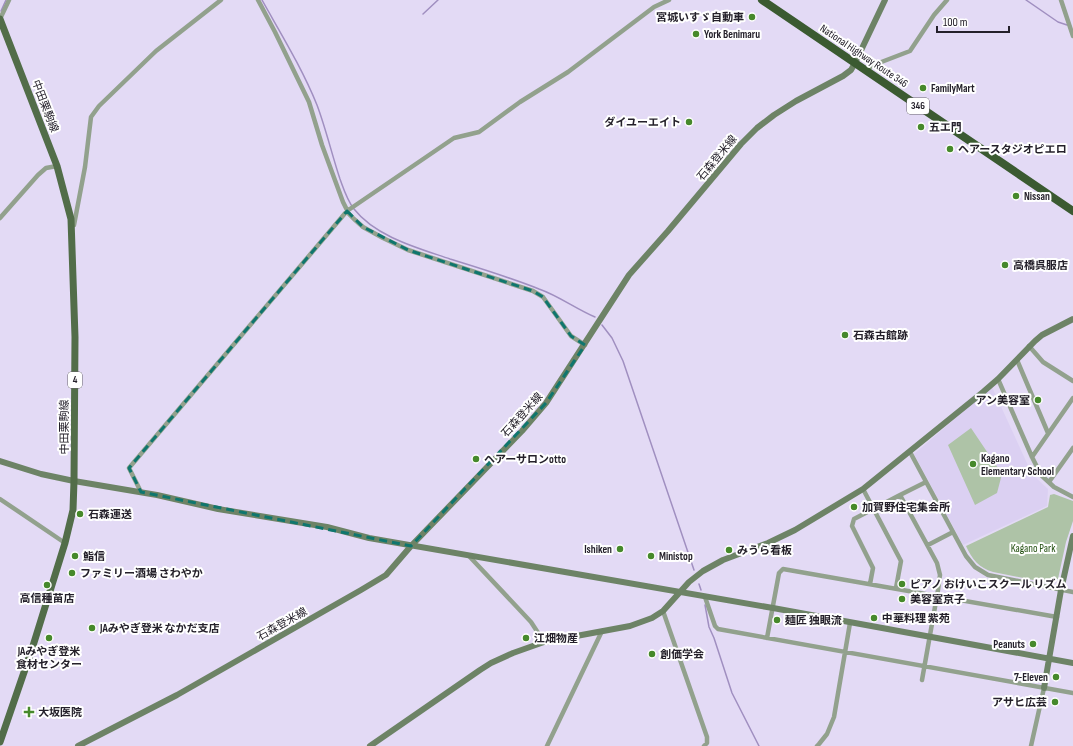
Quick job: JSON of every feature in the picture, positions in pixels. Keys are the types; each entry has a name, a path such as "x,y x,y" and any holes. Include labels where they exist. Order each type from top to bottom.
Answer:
{"highway":[{"name":"National Highway Route 346","path":"762,0 1073,211"}],"main road":[{"name":"中田栗駒線","path":"0,19 57,166 71,219 75,337 73,510 65,543 32,649 0,742"}],"street":[{"path":"0,19 9,0"},
{"path":"72,233 85,167 91,117 99,106 156,51 220,0"},
{"path":"258,0 276,32 309,102 322,145 343,202 354,219 363,227 408,250 533,291 542,297 570,336 585,345"},
{"path":"141,492 129,468 349,210 454,138 479,132 520,102 568,72 654,7 669,0"},
{"name":"石森登米線","path":"78,746 177,695 386,575 411,546 516,437 546,403 629,275 741,144 757,128 774,115 796,101 843,76 856,63 885,0"},
{"path":"866,71 871,66 910,51 934,15 947,0"},
{"path":"1061,0 1073,36"},
{"path":"0,218 38,175 46,168 57,166"},
{"path":"370,746 491,663 513,653 544,642 637,624 652,618 663,611 678,592 703,571 723,560 768,543 795,530 863,489 998,379 1029,346 1042,335 1073,319"},
{"path":"1029,346 1043,362 1073,381"},
{"path":"1017,360 1048,433"},
{"path":"998,379 1041,475 1059,490 1073,497"},
{"path":"1032,457 1073,398"},
{"path":"1049,482 1073,448"},
{"path":"910,452 953,532 975,568 983,573 995,577 1073,592"},
{"path":"0,461 41,474 74,481 141,492 218,509 327,527 369,538 411,546 773,608 1073,663"},
{"path":"870,584 873,568 852,526 854,519 926,482"},
{"path":"863,489 901,561 896,588"},
{"path":"900,495 928,545 939,569 940,579 922,680"},
{"path":"0,500 65,543"},
{"path":"928,545 953,532"},
{"path":"1031,746 1044,688 1061,590 1073,536"},
{"path":"469,555 531,622 544,642"},
{"path":"767,638 779,573 783,570 896,588 1057,617"},
{"path":"705,597 715,626 718,629 1073,693"},
{"path":"663,611 706,737 707,743 704,746"},
{"path":"817,746 827,734 834,717 850,623"},
{"path":"547,746 602,631"}],"highlighted area":[{"path":"347,211 363,227 408,250 533,291 543,297 571,336 585,345 546,403 411,546 141,492 129,468"}],"shaded area":[{"name":"Kagano Elementary School","path":"992,387 1032,474 1048,489 1047,506 963,545 914,454"}],"green space":[{"path":"971,428 1002,474 997,493 975,505 948,445"},
{"name":"Kagano Park","path":"1054,494 1073,501 1073,521 1066,542 1058,579 1055,579 1053,584 993,572 984,568 973,559 966,546 1048,507 1050,495"}],"waterway":[{"path":"1,11 6,0"},
{"path":"262,0 291,51 311,91 317,105 346,195 349,202 363,219 374,227 398,240 539,289 554,295 595,317"},
{"path":"423,14 438,0"},
{"path":"1026,0 1058,22 1067,25"},
{"path":"602,325 612,338 623,361 694,570"},
{"path":"699,584 701,590"},
{"path":"705,605 709,627 732,693 759,746"}],"place":[{"name":"宮城いすゞ自動車","path":"752,17"},
{"name":"York Benimaru","path":"696,34"},
{"name":"FamilyMart","path":"923,88"},
{"name":"ダイユーエイト","path":"689,122"},
{"name":"五エ門","path":"921,127"},
{"name":"ヘアースタジオピエロ","path":"950,149"},
{"name":"Nissan","path":"1016,196"},
{"name":"高橋呉服店","path":"1005,265"},
{"name":"石森古館跡","path":"845,335"},
{"name":"アン美容室","path":"1038,400"},
{"name":"ヘアーサロンotto","path":"476,459"},
{"name":"Kagano Elementary School","path":"973,464"},
{"name":"加賀野住宅集会所","path":"854,507"},
{"name":"石森運送","path":"80,514"},
{"name":"Ishiken","path":"620,549"},
{"name":"みうら看板","path":"729,550"},
{"name":"鮨信","path":"75,556"},
{"name":"Ministop","path":"651,556"},
{"name":"ファミリー酒場 さわやか","path":"72,573"},
{"name":"ピアノ おけいこスクール リズム","path":"902,584"},
{"name":"高信種苗店","path":"47,585"},
{"name":"美容室京子","path":"902,599"},
{"name":"中華料理 紫苑","path":"874,618"},
{"name":"麺匠 独眼流","path":"777,620"},
{"name":"JAみやぎ登米 なかだ支店","path":"92,628"},
{"name":"JAみやぎ登米 食材センター","path":"49,638"},
{"name":"江畑物産","path":"526,638"},
{"name":"Peanuts","path":"1033,644"},
{"name":"創価学会","path":"652,654"},
{"name":"7-Eleven","path":"1056,677"},
{"name":"アサヒ広芸","path":"1055,702"},
{"name":"大坂医院","path":"29,712"}]}
